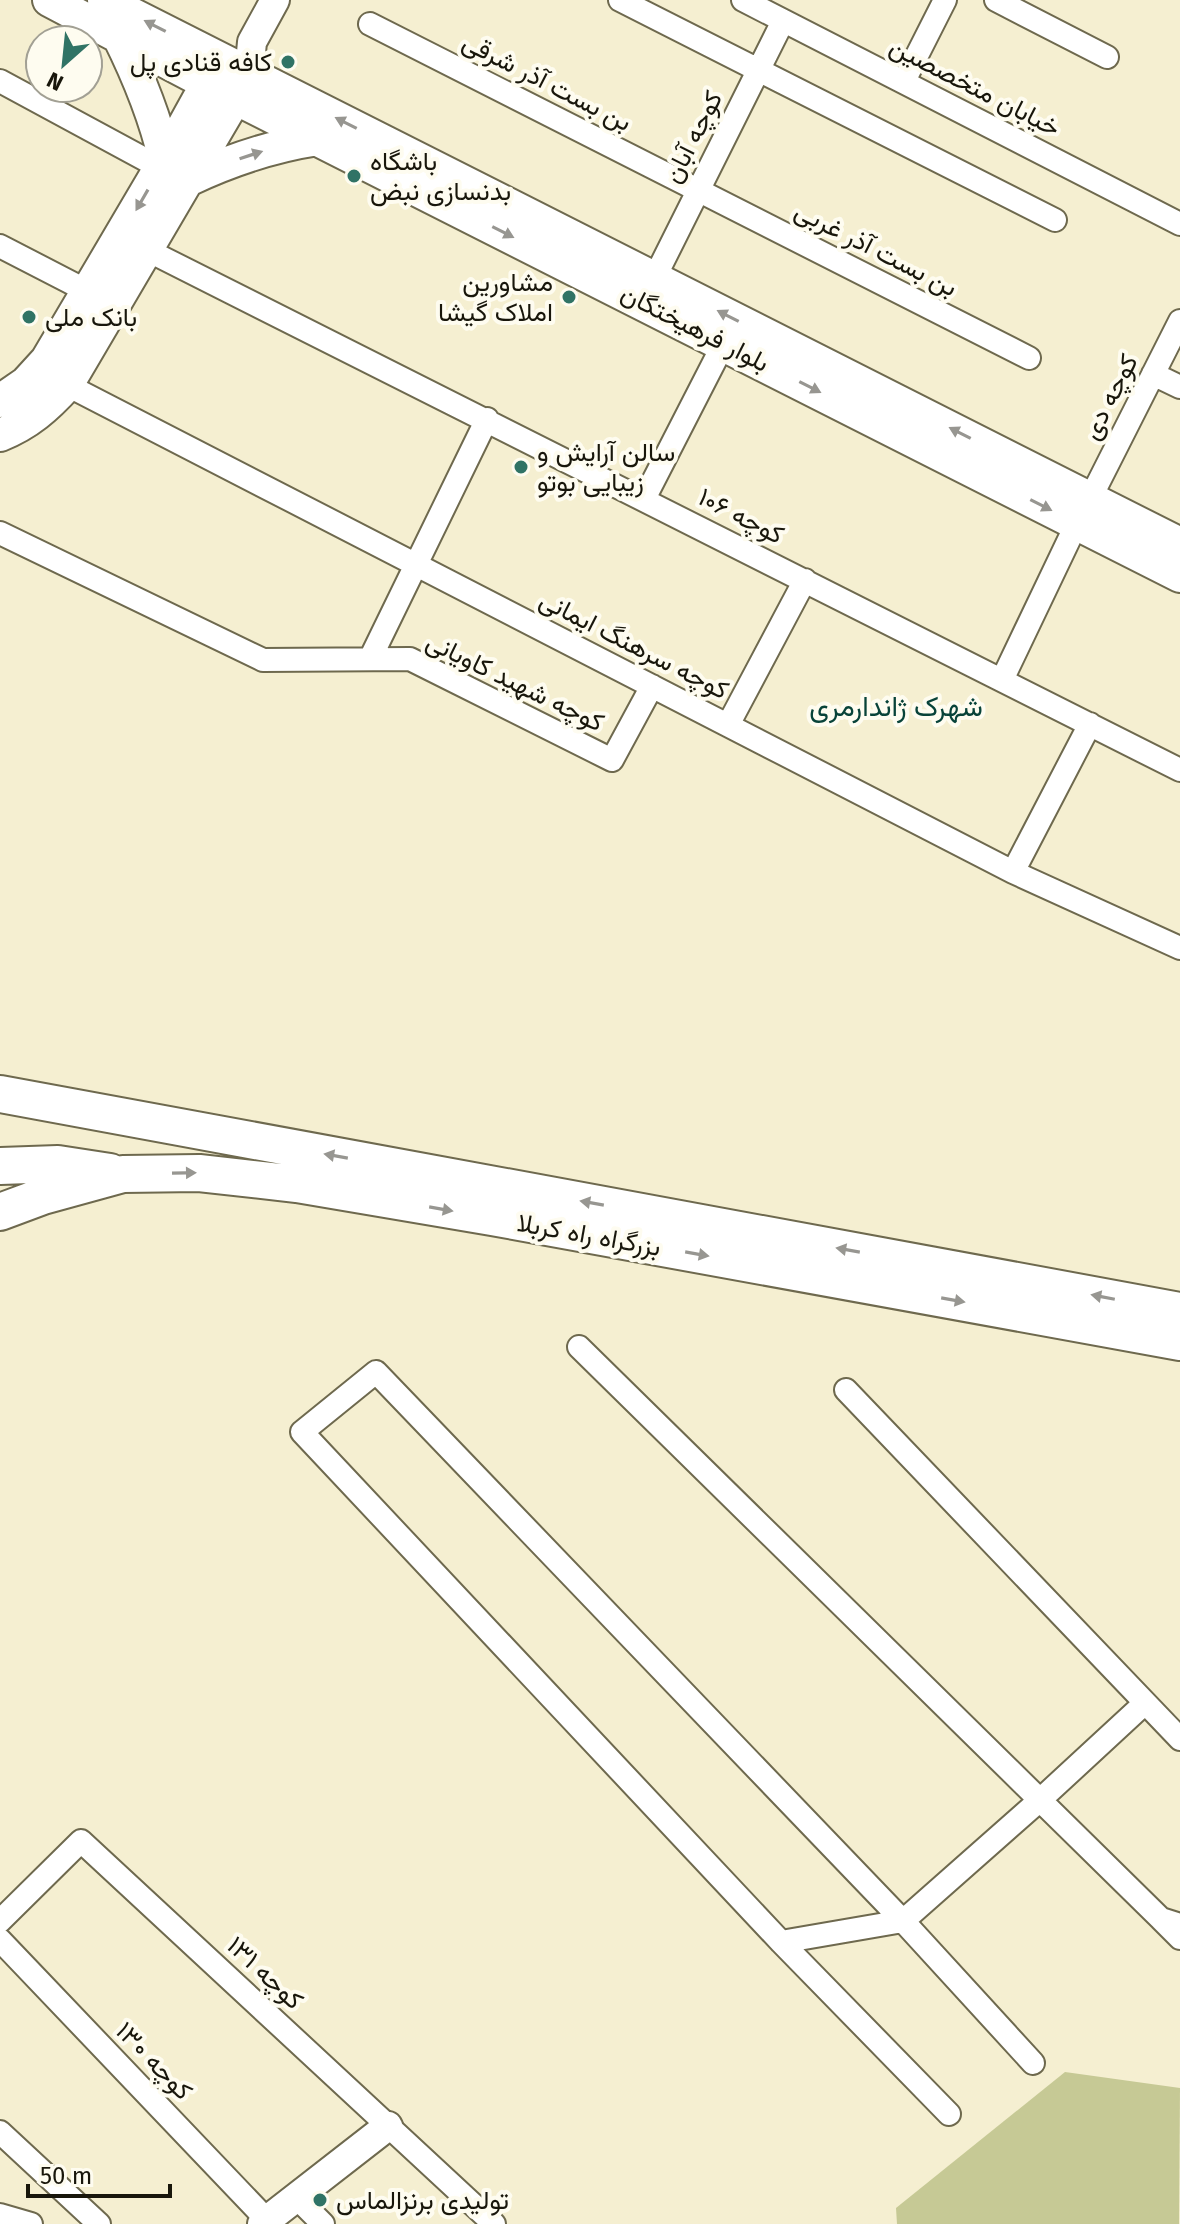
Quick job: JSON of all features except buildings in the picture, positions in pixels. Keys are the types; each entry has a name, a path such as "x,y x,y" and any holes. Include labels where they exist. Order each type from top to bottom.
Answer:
{"highway":[{"name":"بزرگراه راه کربلا","path":"9,1097 1180,1311"},
{"path":"0,1166 58,1164 123,1174"},
{"name":"بزرگراه راه کربلا","path":"0,1212 43,1196 123,1174 199,1173 297,1184 492,1217 1180,1342"}],"main road":[{"path":"49,0 118,35 228,79"},
{"path":"104,0 228,79"},
{"path":"0,435 21,427 67,385 147,250 172,169 134,66 118,35"},
{"path":"0,401 26,383 47,360 228,79"},
{"name":"بلوار فرهیختگان","path":"228,79 318,139 724,343 1084,511 1180,544"},
{"name":"بلوار فرهیختگان","path":"228,79 654,279 1084,511 1180,576"},
{"path":"172,169 221,165 274,147 318,139"},
{"path":"1126,1332 1180,1357"}],"street":[{"path":"228,79 275,0"},
{"path":"620,0 1055,220"},
{"name":"خیابان متخصصین","path":"743,0 1180,224"},
{"path":"904,81 945,0"},
{"path":"996,0 1107,57"},
{"name":"کوچه آبان","path":"654,279 783,21"},
{"name":"بن بست آذر شرقی","path":"370,24 697,190"},
{"path":"0,81 172,169"},
{"name":"بن بست آذر غربی","path":"697,190 1029,358"},
{"path":"0,246 89,292"},
{"name":"کوچه ۱۰۶","path":"147,250 1180,770"},
{"name":"کوچه دی","path":"1002,680 1180,321"},
{"path":"644,499 724,343"},
{"path":"1153,374 1180,387"},
{"name":"کوچه سرهنگ ایمانی","path":"67,385 1013,872 1180,948"},
{"path":"370,659 487,419"},
{"name":"کوچه شهید کاویانی","path":"0,533 263,660 410,659 612,760 652,686"},
{"path":"728,725 805,580"},
{"path":"1013,872 1090,724"},
{"path":"579,1347 1040,1800 1170,1922 1180,1938"},
{"path":"949,2114 781,1942 302,1432 376,1372 903,1921 1033,2063"},
{"path":"846,1390 1180,1739"},
{"path":"781,1942 903,1921 1145,1703"},
{"name":"کوچه ۱۳۱","path":"0,1921 81,1841 494,2224"},
{"name":"کوچه ۱۳۰","path":"0,1940 265,2222"},
{"path":"265,2222 388,2126"},
{"path":"0,2132 99,2224"},
{"path":"296,2197 323,2224"},
{"path":"0,2215 31,2224"}],"green space":[{"path":"1065,2072 1180,2088 1179,2224 897,2224 896,2208"}],"place":[{"name":"کافه قنادی پل","path":"288,62"},
{"name":"باشگاه بدنسازی نبض","path":"354,176"},
{"name":"مشاورین املاک گیشا","path":"569,297"},
{"name":"بانک ملی","path":"29,317"},
{"name":"سالن آرایش و زیبایی بوتو","path":"521,467"},
{"name":"تولیدی برنزالماس","path":"320,2200"}],"district":[{"name":"شهرک ژاندارمری","path":"896,706"}]}
